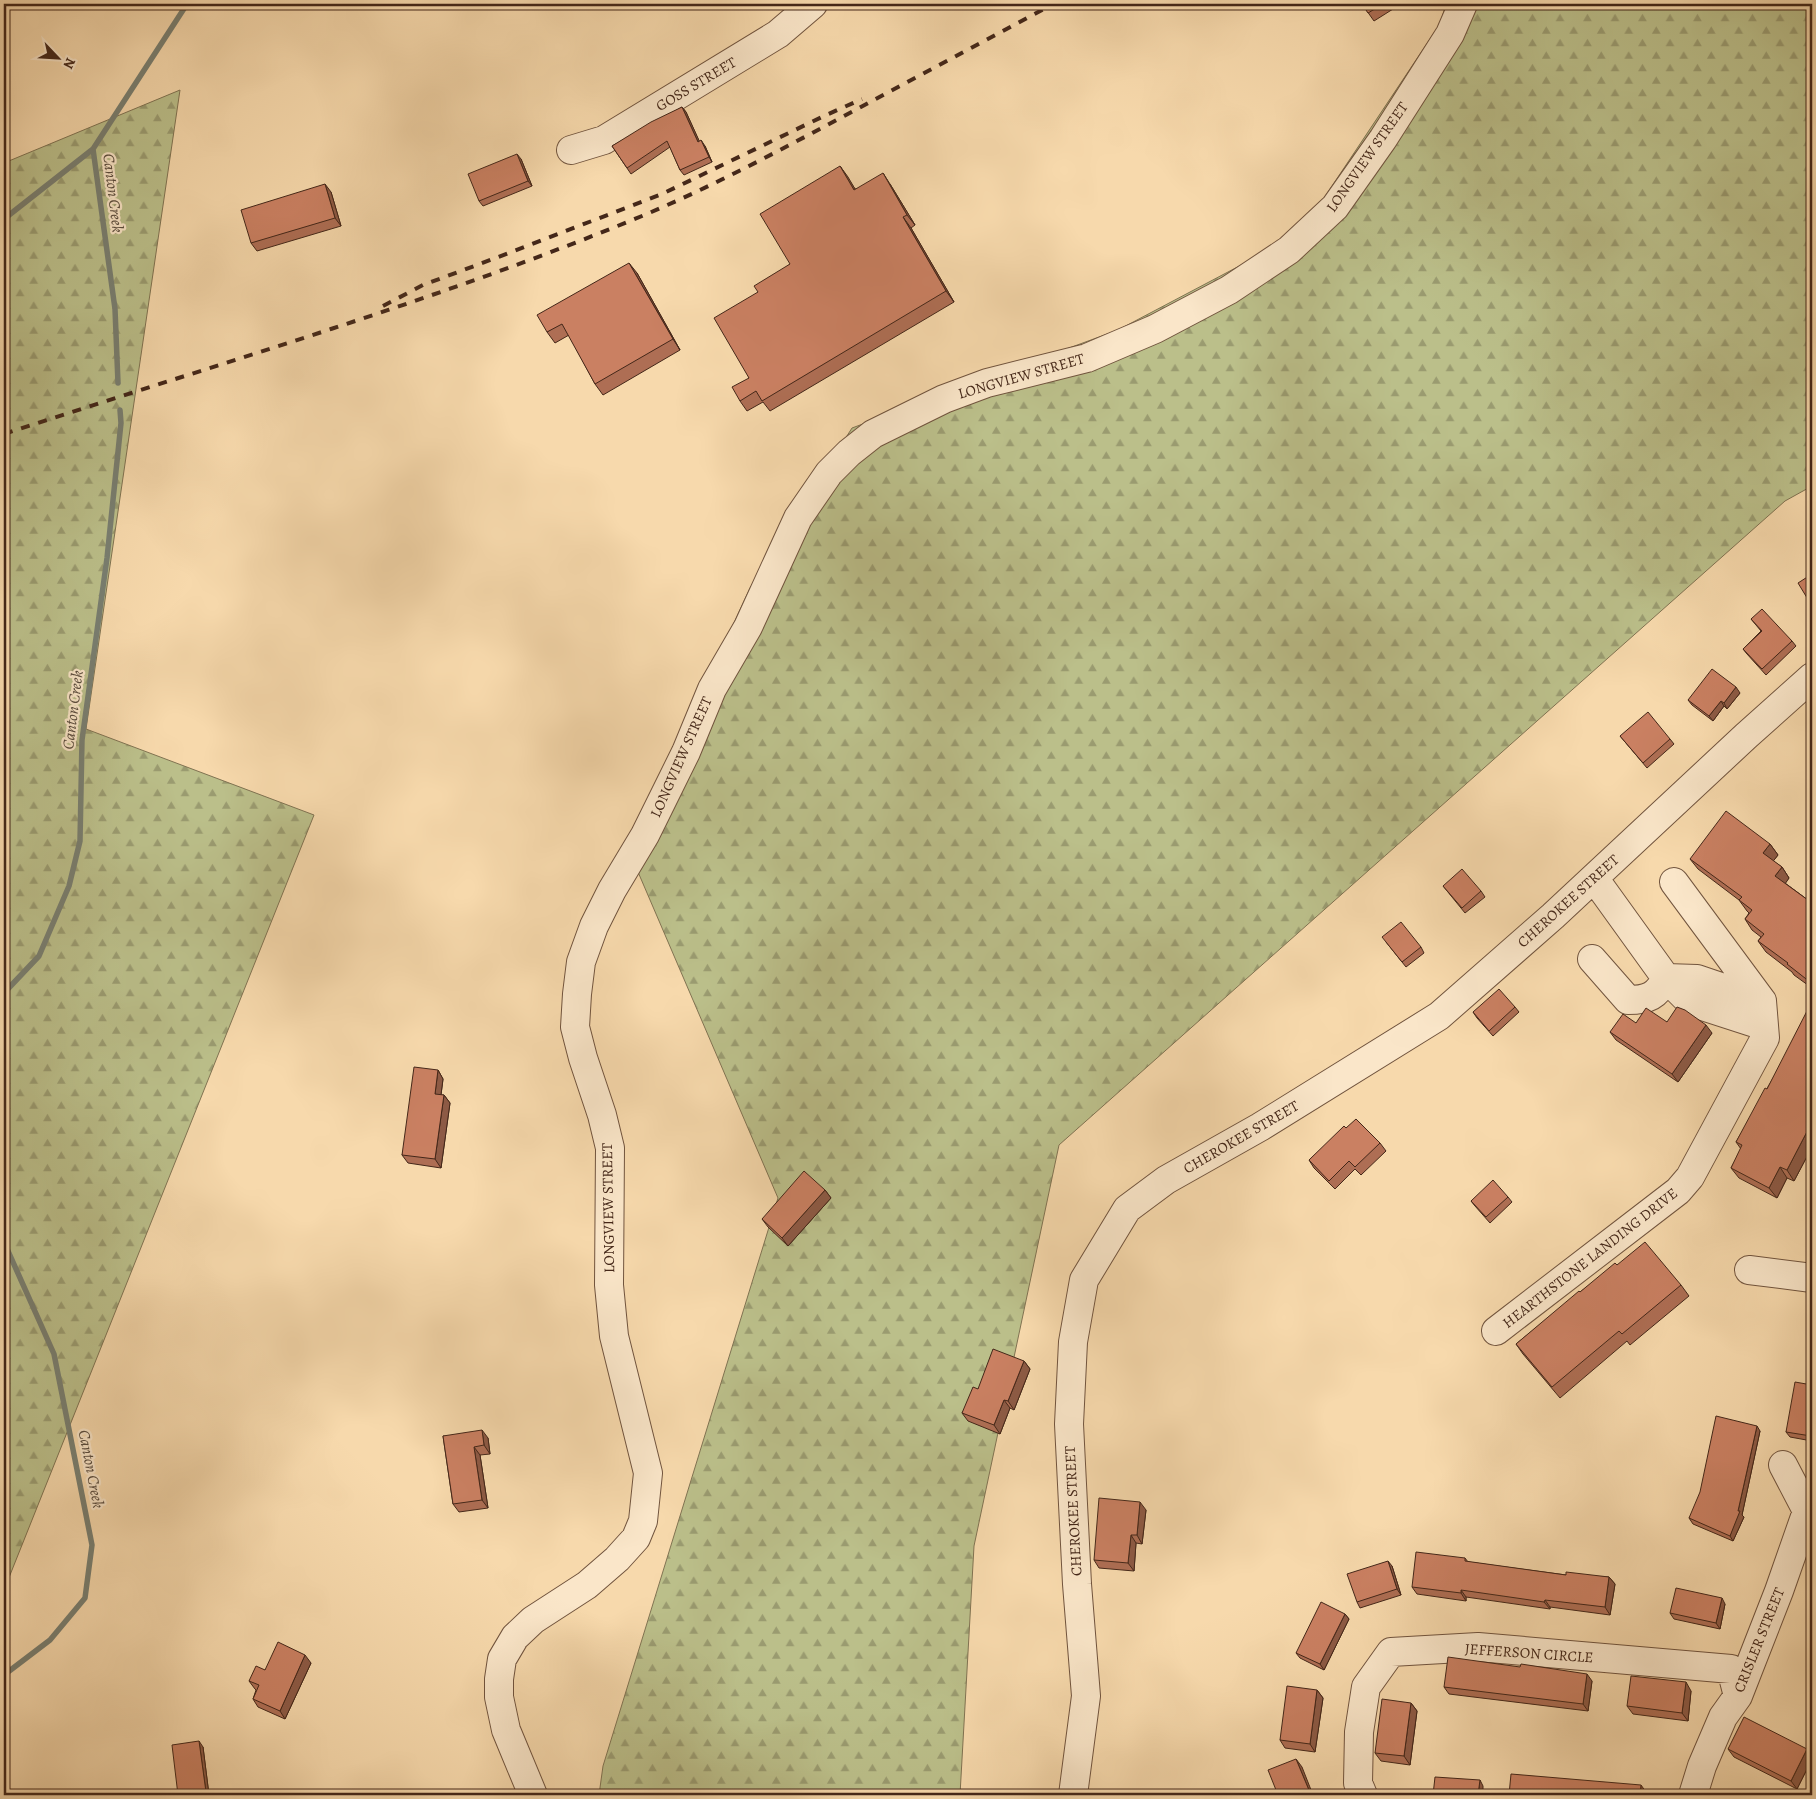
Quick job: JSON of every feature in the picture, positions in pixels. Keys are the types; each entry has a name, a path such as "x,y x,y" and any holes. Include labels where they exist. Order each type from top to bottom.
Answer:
{"street":[{"name":"GOSS STREET","path":"570,150 604,140 778,34 813,4"},
{"name":"LONGVIEW STREET","path":"533,1795 506,1730 499,1698 502,1659 515,1637 533,1620 587,1585 617,1559 636,1538 643,1521 648,1473 614,1336 609,1285 610,1148 575,1027 581,962 594,926 612,890 645,835 686,752 712,689 748,627 798,518 829,472 849,453 874,434 944,399 987,383 1087,358 1154,329 1228,290 1289,250 1335,207 1383,139 1450,34 1463,4"},
{"name":"CHEROKEE STREET","path":"1073,1795 1086,1696 1077,1584 1069,1424 1073,1342 1084,1280 1128,1209 1166,1180 1260,1127 1439,1016 1594,878 1812,677"},
{"path":"1594,878 1666,978"},
{"path":"1674,882 1763,1014"},
{"path":"1592,959 1628,1000 1644,1000 1661,989 1666,978"},
{"path":"1666,978 1697,979 1763,1014"},
{"name":"HEARTHSTONE LANDING DRIVE","path":"1496,1331 1678,1191 1690,1176 1765,1038 1763,1014"},
{"path":"1749,1270 1812,1278"},
{"name":"CRISLER STREET","path":"1693,1795 1702,1766 1723,1717 1738,1696 1779,1591 1807,1510 1783,1465"},
{"name":"JEFFERSON CIRCLE","path":"1362,1795 1358,1783 1360,1732 1366,1687 1391,1652 1478,1647 1731,1669 1738,1696"}],"green space":[{"path":"1446,4 1812,4 1812,486 1785,501 1059,1145 974,1546 960,1795 599,1795 603,1766 778,1198 629,851 750,588 852,428 1118,330 1300,234 1440,24"},
{"path":"180,90 86,729 314,815 4,1590 4,163"}],"building":[{"path":"1362,4 1383,4 1368,13"},
{"path":"682,107 698,142 701,140 709,157 680,170 667,141 627,168 612,146 651,122"},
{"path":"517,154 528,181 479,201 468,174"},
{"path":"840,166 854,190 883,173 907,215 903,217 946,291 762,401 756,391 740,401 732,387 749,378 714,318 758,292 754,286 790,264 760,214"},
{"path":"325,184 335,218 251,243 241,210"},
{"path":"629,263 673,339 595,384 562,324 547,332 537,315"},
{"path":"1812,574 1812,606 1798,583"},
{"path":"1762,609 1792,641 1762,669 1743,649 1762,631 1751,619"},
{"path":"1712,669 1736,687 1724,703 1721,701 1709,716 1688,700"},
{"path":"1648,712 1670,739 1643,763 1620,736"},
{"path":"1726,811 1770,844 1763,853 1782,867 1775,876 1812,903 1812,979 1810,982 1758,941 1764,934 1745,919 1752,910 1739,900 1742,897 1690,859"},
{"path":"1462,869 1481,891 1462,908 1443,886"},
{"path":"1401,922 1421,947 1402,962 1382,937"},
{"path":"1499,989 1515,1007 1489,1031 1473,1012"},
{"path":"1677,1007 1685,1010 1706,1025 1672,1074 1610,1032 1623,1014 1636,1023 1646,1008 1667,1022"},
{"path":"1808,1009 1812,1011 1812,1122 1787,1170 1780,1167 1769,1188 1731,1168 1742,1145 1736,1142 1765,1088 1767,1089"},
{"path":"414,1067 438,1070 435,1094 444,1095 435,1159 402,1155"},
{"path":"1356,1119 1380,1143 1355,1167 1349,1161 1329,1181 1309,1160 1344,1126 1346,1128"},
{"path":"804,1171 825,1190 782,1238 762,1219"},
{"path":"1493,1180 1508,1197 1486,1217 1471,1201"},
{"path":"1645,1242 1681,1285 1622,1334 1619,1331 1552,1387 1516,1344 1579,1291 1615,1263 1617,1265"},
{"path":"993,1349 1024,1361 1008,1401 1004,1400 994,1425 962,1413 973,1387 978,1389"},
{"path":"1795,1382 1812,1385 1811,1436 1786,1432"},
{"path":"1716,1416 1757,1426 1738,1511 1740,1511 1730,1536 1689,1518 1700,1492"},
{"path":"482,1430 484,1445 474,1447 482,1500 453,1504 443,1436"},
{"path":"1099,1498 1140,1502 1137,1535 1131,1535 1128,1563 1094,1560"},
{"path":"1416,1552 1566,1575 1566,1572 1609,1577 1605,1607 1545,1600 1544,1602 1461,1590 1461,1593 1412,1587"},
{"path":"1388,1561 1397,1589 1357,1602 1347,1574"},
{"path":"1676,1588 1722,1598 1716,1623 1670,1613"},
{"path":"1321,1602 1345,1614 1320,1664 1296,1653"},
{"path":"278,1642 305,1655 280,1711 253,1699 259,1685 249,1681 256,1666 265,1670"},
{"path":"1448,1657 1520,1667 1521,1664 1587,1674 1583,1704 1444,1687"},
{"path":"1631,1676 1686,1682 1682,1713 1627,1706"},
{"path":"1287,1686 1317,1690 1310,1744 1280,1740"},
{"path":"1382,1699 1411,1703 1404,1756 1375,1753"},
{"path":"1744,1717 1807,1749 1791,1781 1728,1749"},
{"path":"199,1741 206,1792 178,1795 172,1745"},
{"path":"1296,1759 1311,1795 1278,1795 1268,1770"},
{"path":"1511,1774 1641,1785 1640,1795 1509,1795"},
{"path":"1435,1777 1480,1780 1478,1795 1433,1795"}],"waterway":[{"name":"Canton Creek","path":"4,219 93,149 187,4"},
{"name":"Canton Creek","path":"93,149 115,309 118,383"},
{"name":"Canton Creek","path":"4,993 39,956 69,886 80,841 82,740 107,558 121,423 120,410"},
{"name":"Canton Creek","path":"4,1242 54,1354 92,1545 85,1598 50,1640 4,1675"}],"railway":[{"path":"4,434 405,304 564,247 642,216 724,179 1053,4"},
{"path":"383,306 423,285 662,194 862,99"}]}
